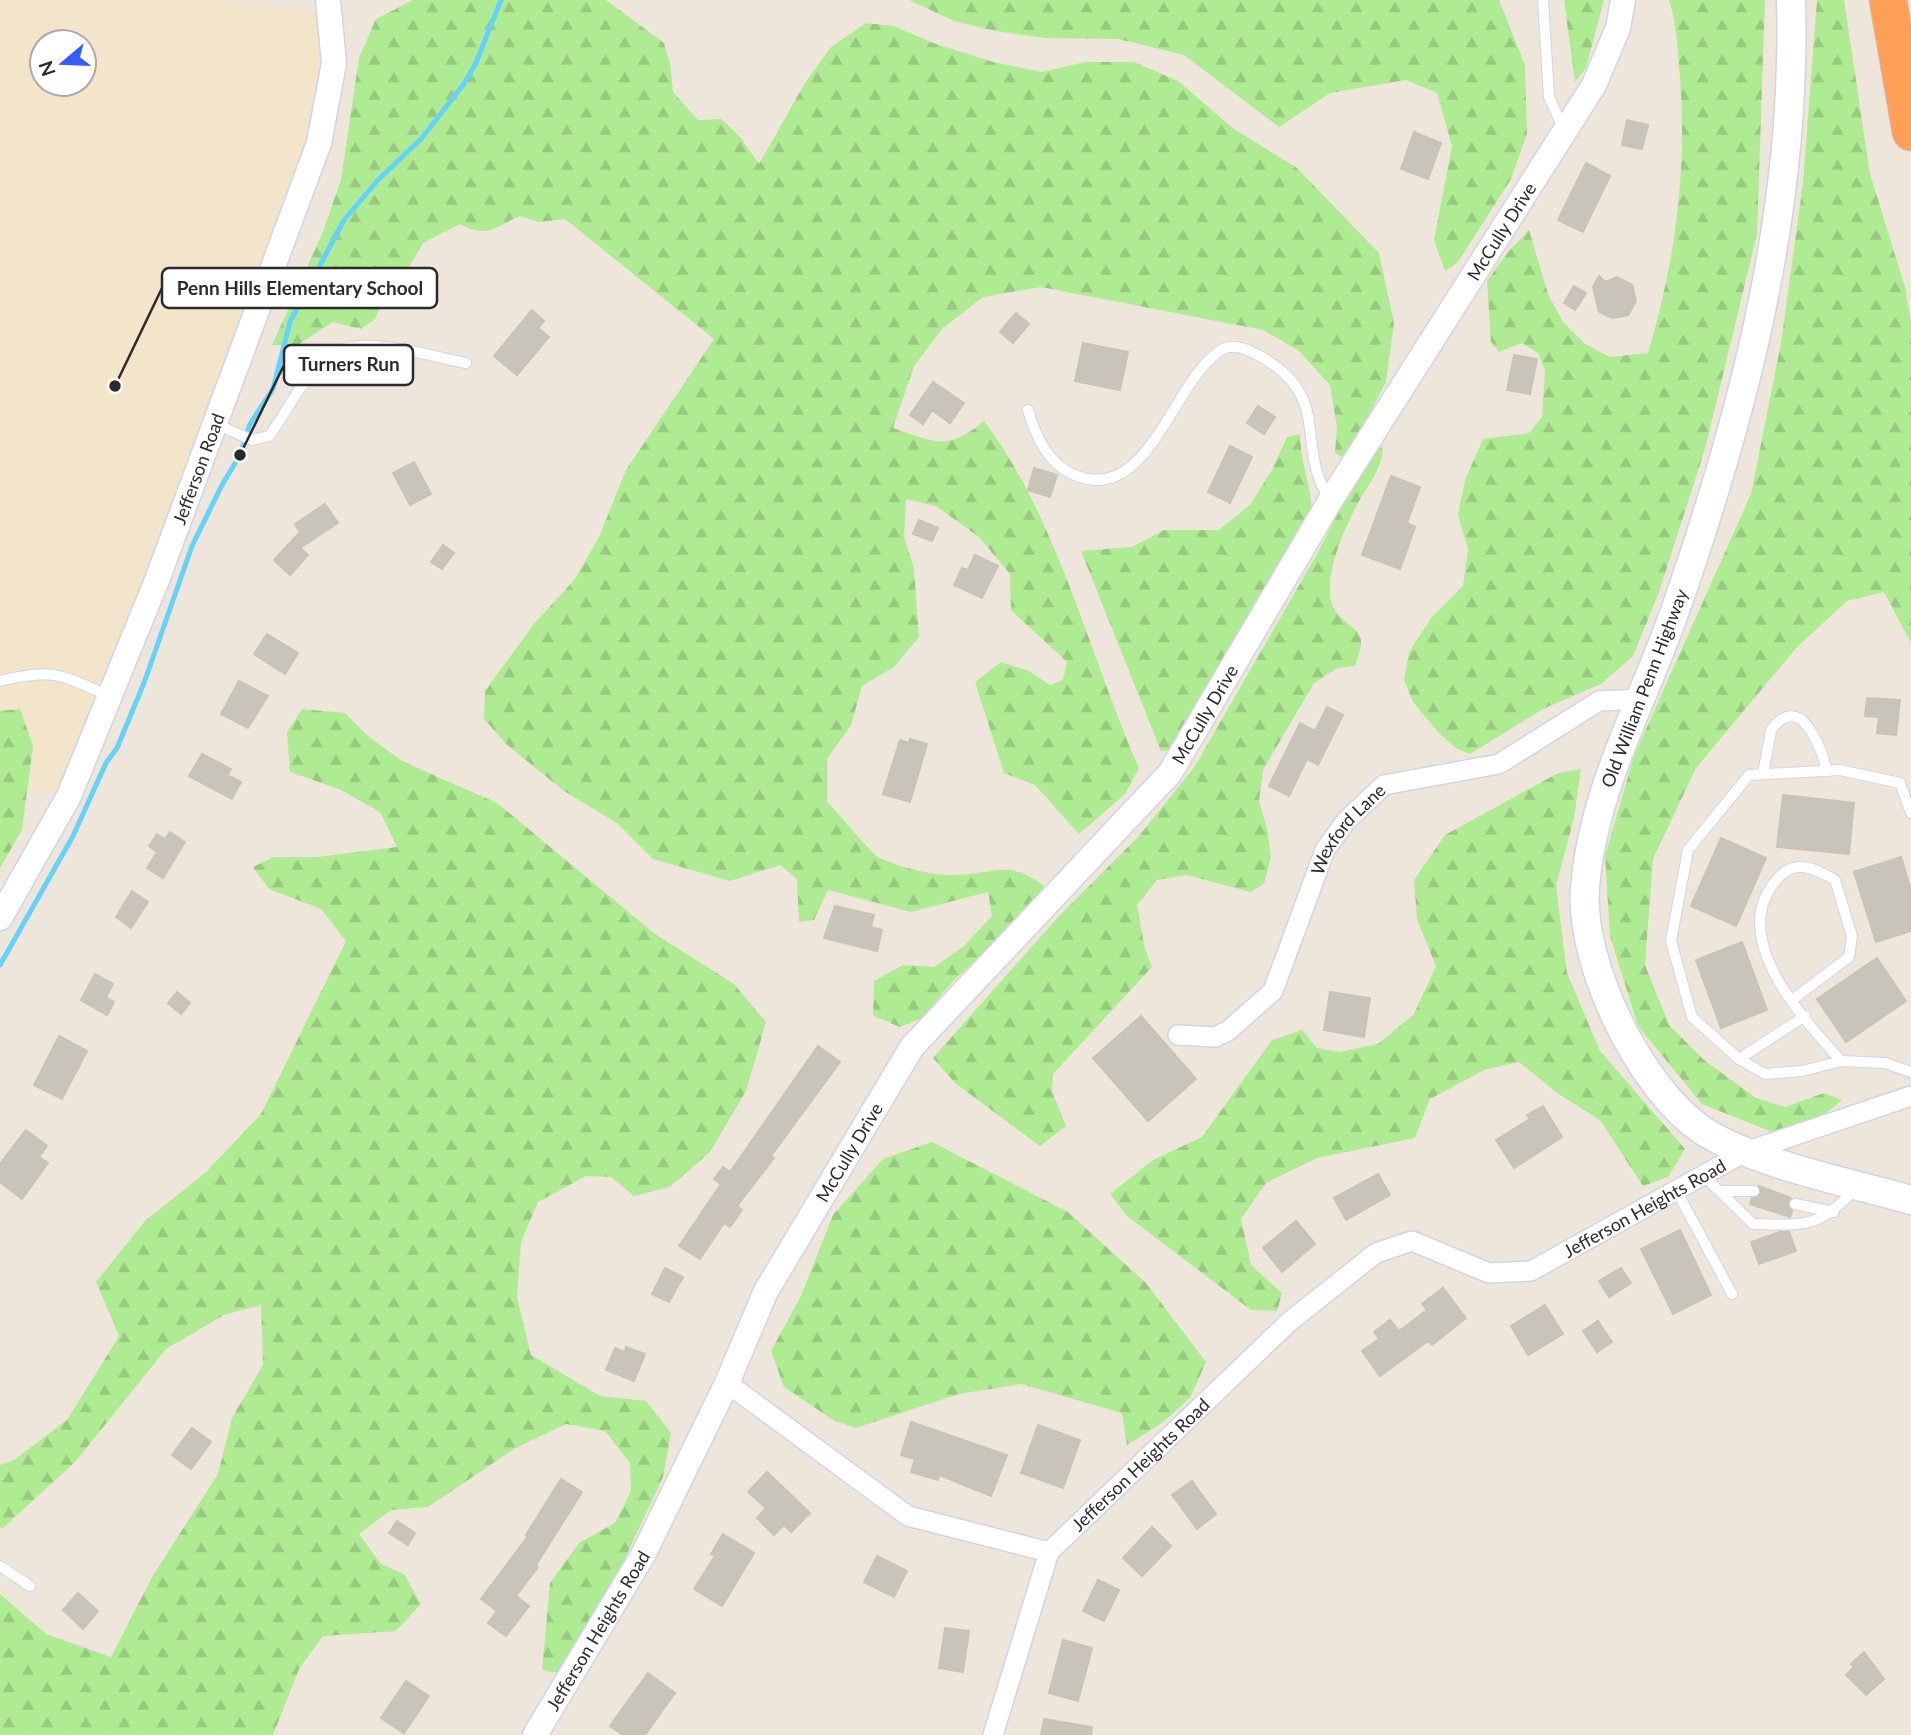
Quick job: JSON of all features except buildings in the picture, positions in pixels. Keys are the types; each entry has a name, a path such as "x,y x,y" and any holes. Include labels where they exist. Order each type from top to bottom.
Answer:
{"highway":[{"path":"1888,0 1911,132"}],"main road":[{"name":"Old William Penn Highway","path":"1791,0 1793,72 1780,207 1758,335 1712,504 1642,699 1615,759 1595,821 1585,892 1594,957 1619,1025 1656,1084 1701,1130 1745,1152 1911,1200"}],"street":[{"name":"Jefferson Road","path":"0,918 69,796 157,580 327,115 334,63 328,0"},
{"name":"McCully Drive","path":"727,1383 766,1291 912,1047 1170,773 1330,500 1594,85 1618,28 1623,0"},
{"name":"Wexford Lane","path":"1178,1035 1215,1037 1228,1031 1273,991 1325,850 1346,821 1384,785 1499,764 1599,701 1642,699"},
{"name":"Jefferson Heights Road","path":"1049,1552 1289,1322 1376,1253 1412,1241 1489,1273 1531,1271 1745,1152 1911,1096"},
{"path":"727,1383 908,1516 1049,1552 993,1735"},
{"name":"Jefferson Heights Road","path":"535,1735 643,1555 727,1383"}],"lane":[{"path":"1543,0 1549,97 1564,132"},
{"path":"215,424 252,440 269,436 321,361 336,351 365,344 466,363"},
{"path":"1028,410 1045,450 1071,474 1098,480 1118,473 1140,459 1201,371 1224,348 1237,346 1255,353 1297,387 1311,418 1317,481 1330,500"},
{"path":"0,681 37,672 64,676 109,696"},
{"path":"1763,774 1771,730 1775,725 1792,718 1801,719 1813,730 1827,771"},
{"path":"1911,813 1900,783 1840,770 1749,775 1688,850 1671,941 1692,1017 1740,1059 1765,1074 1802,1071 1841,1061 1885,1063 1911,1072"},
{"path":"1792,1000 1849,957 1852,936 1835,880 1819,871 1799,866 1782,874 1770,890 1762,909 1759,937 1771,971 1792,1000 1841,1061"},
{"path":"1740,1059 1805,1016"},
{"path":"1703,1175 1753,1224 1804,1225 1834,1212 1859,1185"},
{"path":"1676,1190 1732,1294"},
{"path":"1719,1191 1754,1191"},
{"path":"1795,1204 1834,1212"},
{"path":"0,1566 30,1586"}],"shaded area":[{"path":"0,0 205,0 331,14 327,115 69,796 0,778"}],"green space":[{"path":"413,0 606,0 664,43 670,63 673,92 698,120 721,119 741,138 759,164 805,83 831,47 866,23 894,26 933,43 993,62 1042,72 1085,62 1134,62 1178,81 1234,129 1297,168 1379,253 1394,323 1386,382 1346,459 1335,453 1337,427 1330,385 1299,351 1263,330 1041,287 983,297 942,329 914,366 893,428 930,440 950,441 984,421 1010,459 1052,544 1139,768 1125,794 1079,834 1035,785 1004,773 975,682 1001,662 1029,671 1050,685 1063,680 1067,662 1011,610 1010,574 979,537 936,506 906,499 904,537 914,569 919,637 894,667 862,686 851,725 827,759 827,802 874,854 886,861 947,875 1010,870 1043,885 1042,901 953,981 922,1018 900,1027 873,1016 874,981 903,965 934,967 963,947 992,916 988,892 911,912 828,890 814,920 799,922 797,879 780,865 730,881 653,859 618,824 564,791 507,745 484,719 485,691 534,624 575,579 599,537 626,470 714,339 565,219 539,222 520,216 485,231 460,224 423,243 397,287 384,298 375,319 361,329 333,322 296,346 272,345 322,234 341,180 359,58 376,19"},
{"path":"909,0 1499,0 1525,65 1527,134 1511,179 1458,262 1445,271 1434,240 1452,146 1437,93 1406,80 1330,93 1279,127 1184,55 1118,39 1044,38 996,31 954,21"},
{"path":"1564,0 1604,0 1586,68 1575,82"},
{"path":"1669,0 1765,0 1757,234 1705,449 1659,592 1633,656 1601,684 1543,709 1470,754 1457,749 1439,733 1413,702 1404,680 1409,652 1432,617 1463,586 1468,549 1458,515 1465,480 1483,439 1529,433 1542,417 1545,370 1538,353 1522,343 1499,352 1491,342 1487,281 1529,230 1548,294 1563,322 1585,344 1610,357 1648,353 1672,252 1680,183 1680,79"},
{"path":"1817,0 1844,0 1870,174 1905,287 1911,322 1911,643 1884,592 1847,601 1797,647 1696,768 1653,859 1645,965 1669,1025 1704,1060 1756,1098 1785,1107 1824,1093 1842,1100 1826,1113 1777,1134 1702,1104 1638,1026 1610,936 1605,856 1634,756 1751,494 1781,343 1803,183"},
{"path":"1300,434 1312,512 1173,750 1161,751 1081,551 1132,547 1164,530 1219,530 1250,505 1272,470 1287,437"},
{"path":"1383,446 1377,471 1342,538 1330,582 1334,609 1359,634 1359,653 1355,666 1338,668 1314,683 1263,770 1259,801 1267,828 1271,857 1264,884 1250,892 1187,875 1157,880 1137,905 1145,949 1152,967 1053,1074 1052,1091 1066,1126 1040,1146 955,1083 933,1058 1059,916 1139,836 1195,766 1317,554 1365,461"},
{"path":"20,709 33,746 22,830 0,868 0,711"},
{"path":"302,709 345,713 368,736 402,761 497,803 655,934 734,984 766,1022 746,1091 710,1152 670,1187 634,1196 611,1177 586,1176 538,1202 521,1242 517,1297 531,1355 600,1396 646,1401 671,1433 663,1477 620,1569 558,1673 542,1670 550,1583 579,1543 615,1523 631,1491 630,1463 605,1431 566,1424 514,1449 428,1507 391,1510 359,1534 381,1564 404,1574 421,1604 396,1631 323,1636 299,1669 273,1735 0,1735 0,1594 46,1634 111,1657 152,1577 218,1474 232,1418 263,1365 261,1305 224,1315 166,1349 75,1462 3,1528 0,1527 0,1465 14,1460 67,1420 119,1336 96,1282 145,1221 206,1172 261,1114 346,941 321,909 269,889 253,867 273,857 317,857 397,847 380,812 339,789 290,772 287,732"},
{"path":"1581,769 1574,818 1556,886 1567,973 1600,1051 1685,1149 1668,1177 1643,1186 1600,1120 1557,1093 1519,1062 1484,1070 1430,1099 1415,1138 1317,1158 1266,1183 1241,1219 1251,1265 1282,1293 1277,1311 1251,1310 1127,1216 1110,1194 1153,1160 1202,1137 1272,1040 1302,1030 1317,1048 1340,1052 1378,1044 1414,1014 1436,966 1417,919 1414,880 1445,835 1558,773"},
{"path":"932,1142 1068,1212 1146,1283 1206,1362 1190,1398 1162,1423 1127,1445 1122,1413 1021,1384 959,1394 856,1428 833,1420 784,1387 771,1351 801,1296 833,1215 883,1159"}],"waterway":[{"path":"0,965 73,836 106,763 117,748 144,683 192,546 240,455 250,424 273,389 290,322 344,220 378,180 421,139 463,85 475,65 501,0"}],"place":[{"name":"Penn Hills Elementary School","path":"115,386"},
{"name":"Turners Run","path":"240,455"}]}
